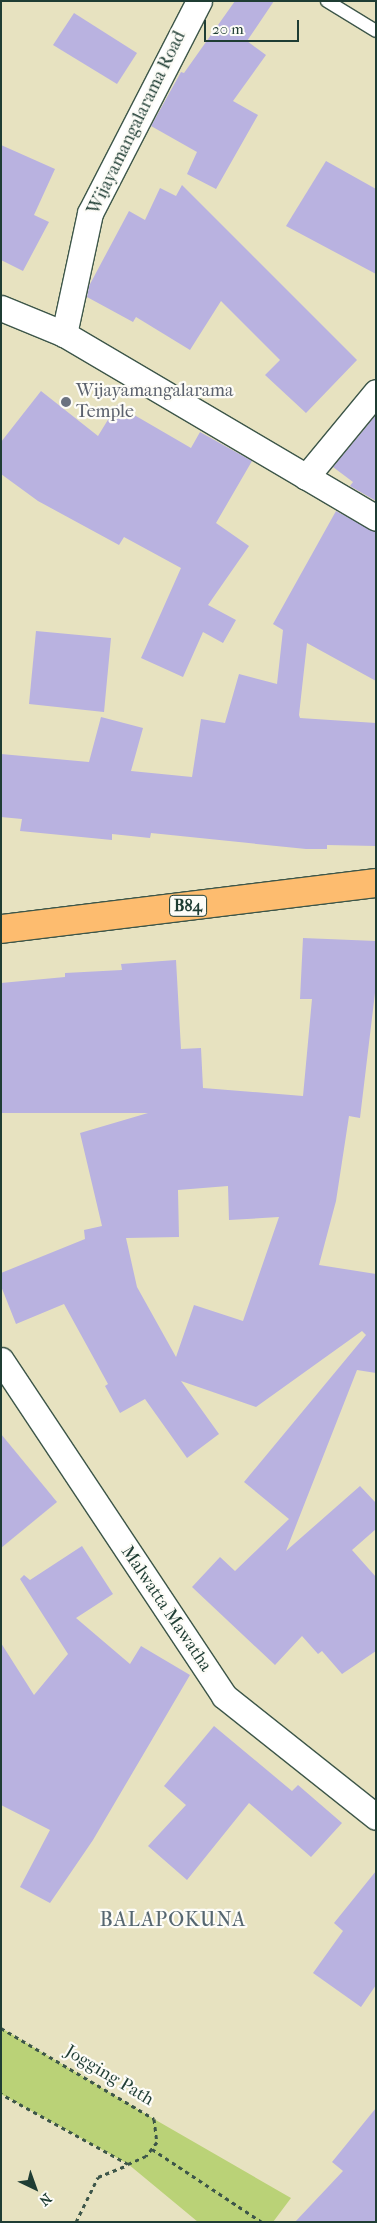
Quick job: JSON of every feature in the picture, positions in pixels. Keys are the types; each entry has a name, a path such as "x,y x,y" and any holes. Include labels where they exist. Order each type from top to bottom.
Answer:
{"main road":[{"name":"B84","path":"1,929 376,883"}],"street":[{"name":"Wijayamangalarama Road","path":"64,334 90,213 196,2"},
{"path":"1,308 64,334 376,518"},
{"path":"306,477 376,392"},
{"name":"Malwatta Mawatha","path":"2,1364 224,1696 376,1817"}],"lane":[{"path":"327,1 376,31"}],"path":[{"name":"Jogging Path","path":"1,2028 154,2119 157,2142 152,2149"},
{"path":"1,2094 128,2164"},
{"path":"76,2222 98,2177 146,2156 152,2149 262,2222"}],"green space":[{"path":"1,2028 291,2198 273,2222 198,2222 128,2164 1,2094"}],"building":[{"path":"235,1 274,1 247,41 266,55 233,101 258,115 216,189 187,174 197,152 151,126 181,72 184,73"},
{"path":"74,13 137,53 117,84 53,45"},
{"path":"1,145 55,169 34,215 49,222 23,271 1,260"},
{"path":"326,161 376,189 376,274 286,226"},
{"path":"182,185 357,360 306,413 265,375 280,360 221,301 190,350 136,317 133,322 87,297 89,286 129,211 145,220 160,188 176,196"},
{"path":"41,391 98,436 117,405 191,448 200,432 252,461 216,523 249,546 208,605 236,620 223,643 203,632 183,677 141,658 181,568 124,537 119,545 38,501 1,474 1,442"},
{"path":"376,415 376,501 350,486 353,482 333,467"},
{"path":"336,511 376,532 376,681 307,643 299,715 300,718 376,723 376,846 327,845 327,849 306,849 151,833 150,838 112,834 112,840 20,831 22,819 1,817 1,754 89,762 101,717 143,728 131,771 192,777 201,719 225,723 239,674 277,684 283,630 273,624"},
{"path":"36,631 111,638 104,712 29,704"},
{"path":"303,938 376,941 375,993 360,1118 349,1116 336,1201 319,1265 376,1274 376,1373 357,1370 286,1551 360,1486 376,1503 376,1529 352,1550 376,1577 376,1651 342,1674 322,1651 318,1654 302,1636 275,1665 192,1587 220,1557 235,1571 289,1519 244,1482 366,1335 362,1331 256,1407 181,1381 219,1434 187,1458 145,1399 120,1413 105,1386 108,1384 64,1304 16,1324 1,1286 1,1273 85,1239 84,1230 102,1226 80,1133 148,1113 1,1113 1,983 65,977 65,973 122,970 121,964 176,960 181,1049 201,1048 203,1088 303,1096 312,999 300,999","holes":["228,1186 229,1220 279,1217 243,1321 194,1305 176,1357 137,1287 126,1238 179,1237 178,1190"]},
{"path":"1,1434 57,1502 1,1548"},
{"path":"82,1546 113,1594 76,1618 130,1664 141,1646 190,1675 93,1840 50,1903 20,1887 50,1830 1,1805 1,1643 34,1695 68,1654 20,1579 24,1575 30,1580"},
{"path":"214,1726 292,1791 298,1785 342,1823 311,1857 249,1803 187,1880 148,1846 186,1805 164,1786"},
{"path":"376,1871 376,1985 361,2007 313,1973 343,1931 334,1923"},
{"path":"376,2108 376,2222 295,2222 343,2171 332,2162"}],"place":[{"name":"Wijayamangalarama Temple","path":"66,402"}],"district":[{"name":"BALAPOKUNA","path":"173,1919"}]}
